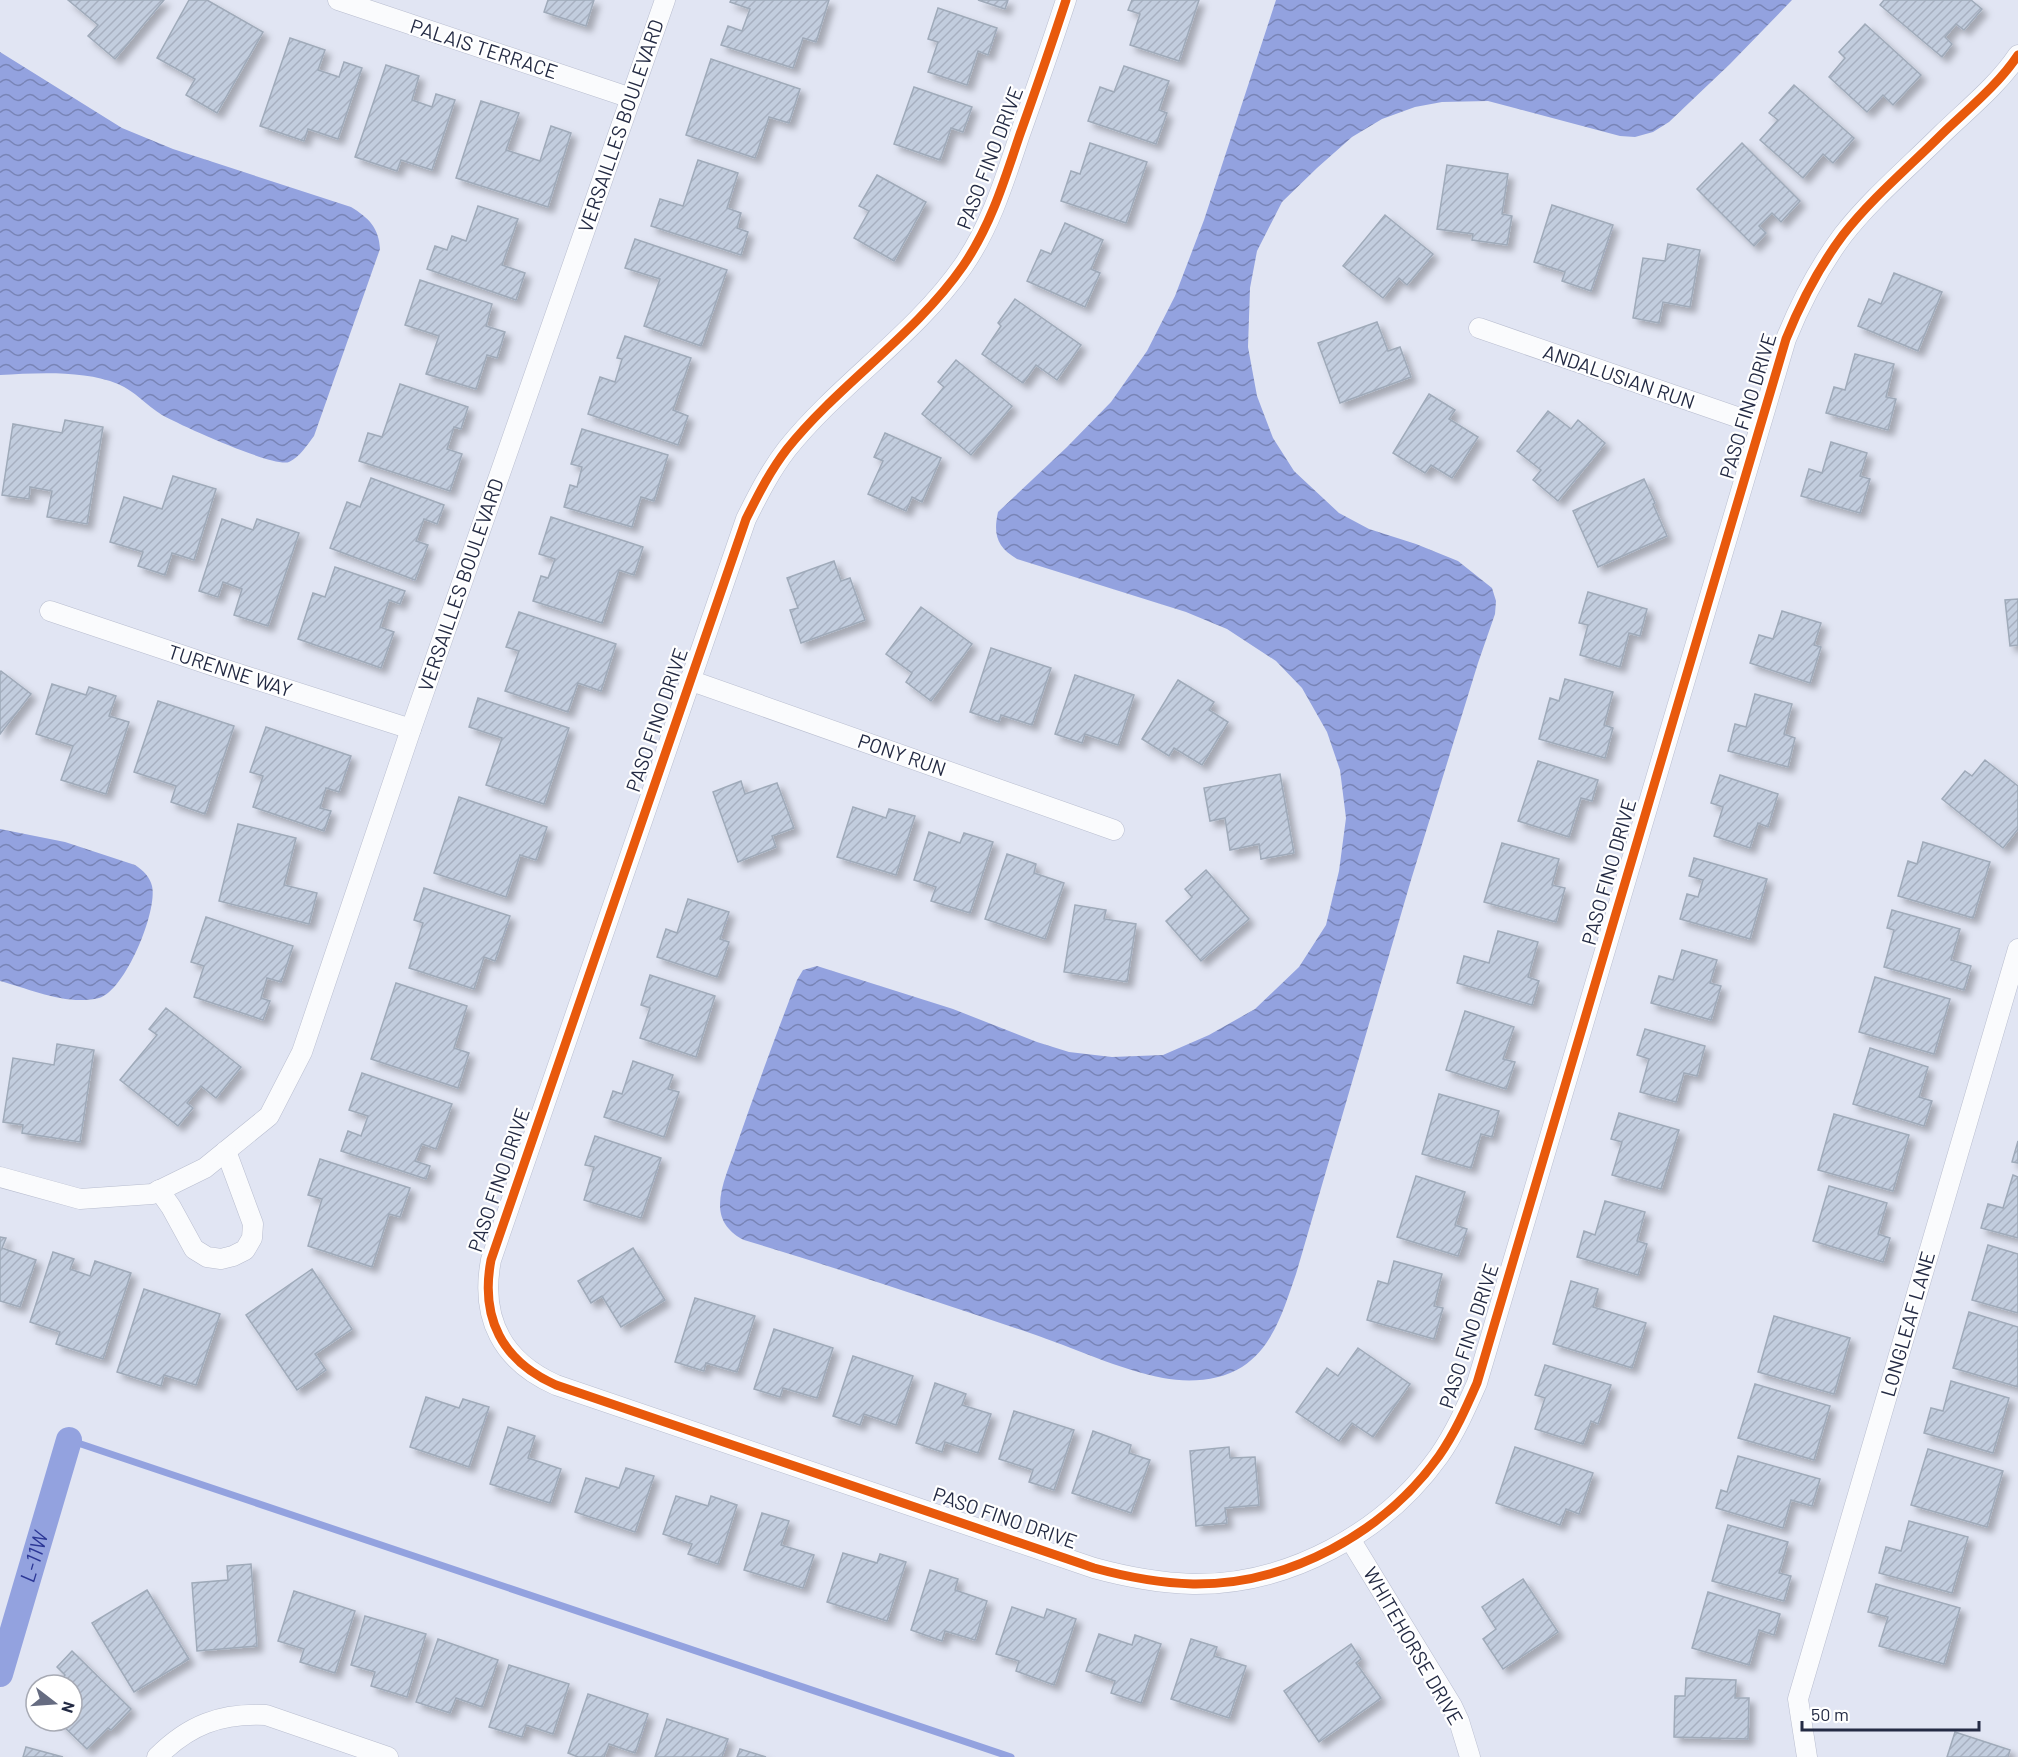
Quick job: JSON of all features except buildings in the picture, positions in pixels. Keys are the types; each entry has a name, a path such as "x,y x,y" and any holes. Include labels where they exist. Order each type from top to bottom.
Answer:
{"street":[{"name":"PALAIS TERRACE","path":"338,0 631,98"},
{"name":"VERSAILLES BOULEVARD","path":"0,1177 80,1199 152,1194 205,1168 270,1116 302,1052 411,729 665,0"},
{"name":"PASO FINO DRIVE","path":"1066,0 1000,194 984,231 963,266 938,298 814,419 787,449 764,483 746,519 490,1260 487,1277 488,1307 497,1332 512,1355 524,1367 556,1385 1114,1573 1154,1581 1195,1584 1236,1580 1276,1572 1314,1558 1350,1539 1384,1515 1413,1487 1439,1455 1461,1420 1477,1383 1760,425 1786,339 1799,307 1824,262 1844,234 1878,196 2000,78 2018,55"},
{"name":"ANDALUSIAN RUN","path":"1479,328 1760,425"},
{"name":"TURENNE WAY","path":"50,611 411,729"},
{"name":"PONY RUN","path":"690,680 1114,830"},
{"name":"LONGLEAF LANE","path":"1807,1757 1798,1699 2018,949"},
{"path":"159,1190 194,1250 207,1257 221,1259 245,1250 252,1238 253,1224 226,1150"},
{"name":"WHITEHORSE DRIVE","path":"1350,1539 1452,1706 1470,1757"},
{"path":"157,1757 172,1742 201,1725 232,1716 249,1714 266,1715 388,1757"}],"water":[{"path":"1276,0 1792,0 1669,122 1653,132 1635,137 1620,136 1488,101 1442,102 1415,107 1382,119 1352,137 1282,202 1257,251 1250,288 1248,347 1257,396 1273,438 1294,471 1339,513 1369,529 1458,561 1492,588 1496,601 1495,614 1411,880 1296,1274 1282,1313 1262,1348 1242,1367 1214,1378 1183,1380 1130,1370 994,1321 744,1240 734,1234 724,1222 720,1211 720,1197 759,1082 797,980 803,970 817,966 953,1009 1069,1052 1112,1057 1163,1055 1209,1035 1255,1009 1299,967 1326,925 1339,871 1346,818 1340,770 1327,732 1302,688 1276,661 1227,629 1186,612 1017,559 1001,545 996,527 998,512 1111,402 1147,351 1175,296 1204,220"},
{"path":"0,52 122,128 173,149 351,207 372,224 378,235 380,249 314,436 293,460 280,462 265,459 206,436 162,415 130,390 105,380 75,374 0,375"},
{"path":"0,829 65,842 135,865 148,877 152,886 153,898 145,931 129,966 109,992 99,998 74,1000 49,996 0,981"}],"waterway":[{"path":"69,1440 1011,1757"},
{"name":"L-11W","path":"0,1674 69,1440"}],"cycle path":[{"path":"1066,0 1002,187 973,251 944,291 923,314 830,403 787,449 770,474 746,519 491,1260 488,1281 489,1301 492,1319 509,1350 522,1364 556,1385 1094,1568 1143,1579 1193,1584 1229,1582 1264,1575 1299,1564 1362,1531 1391,1509 1417,1484 1439,1456 1455,1429 1477,1383 1786,339 1811,285 1854,221 1878,195 1992,87 2018,55"}]}
